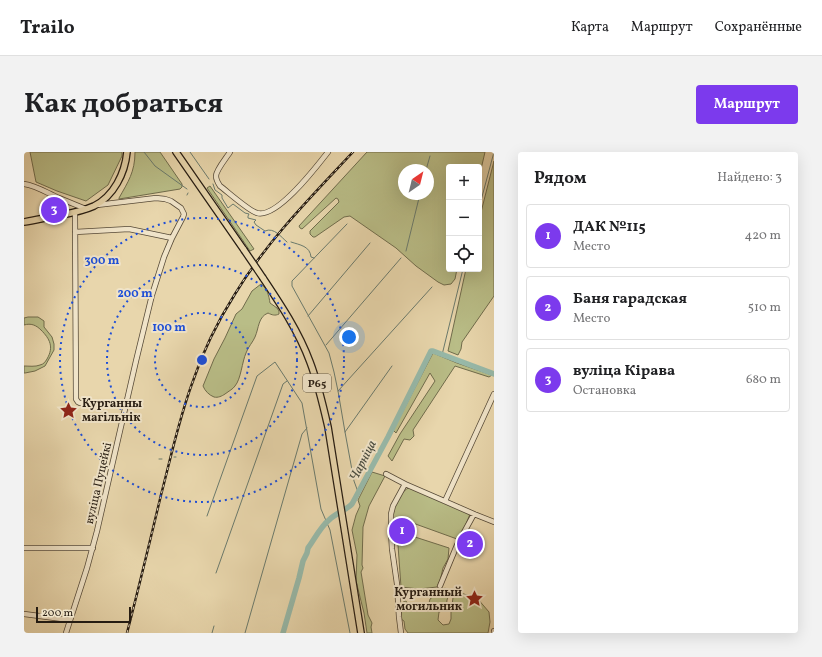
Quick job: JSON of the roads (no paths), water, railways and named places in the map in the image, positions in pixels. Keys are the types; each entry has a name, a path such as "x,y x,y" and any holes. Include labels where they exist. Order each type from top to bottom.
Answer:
{"main road":[{"path":"24,222 75,212 95,205 109,194 117,183 124,169 126,152"},
{"name":"Р65","path":"176,152 287,315 310,360 323,402 328,427 361,633"}],"street":[{"path":"230,152 216,173 218,182 220,186 248,208 261,214 272,211 294,193 328,152"},
{"path":"24,184 32,185 86,209"},
{"name":"вуліца Пуцейкі","path":"66,633 88,568 152,295 164,257 184,214 180,208 171,201 156,198 95,205"},
{"path":"75,212 76,399 80,403 126,405"},
{"path":"75,232 129,229 172,238"},
{"path":"444,501 494,394"},
{"path":"386,474 405,484 494,522"},
{"path":"402,633 392,549 391,514 393,506 405,484"},
{"path":"440,586 457,545 474,514"},
{"path":"24,548 93,548"},
{"path":"24,614 70,620"}],"waterway":[{"path":"144,152 155,166 187,189"},
{"path":"190,152 209,179"},
{"path":"481,200 494,152"},
{"path":"428,164 430,156"},
{"path":"213,184 215,190 222,195 222,198 228,208 233,204 245,213 249,214 248,218 256,220 254,222 256,225 265,231 274,231 287,242"},
{"path":"406,251 419,200"},
{"path":"338,391 329,353 292,286 292,281 347,224"},
{"path":"291,242 307,248 311,257 314,258"},
{"path":"308,316 370,243"},
{"path":"326,345 401,258"},
{"path":"442,355 462,272"},
{"path":"345,432 338,391 432,287"},
{"name":"Чарніца","path":"283,633 308,548 320,529 352,504 388,437 431,351 494,374"},
{"path":"207,516 257,376 275,362 302,403 321,509 330,530 350,633"},
{"path":"358,492 354,481 345,432 392,366"},
{"path":"216,573 283,384 287,381"},
{"path":"245,633 302,434 307,428"},
{"path":"212,633 214,626"}],"railway":[{"path":"127,633 179,423 201,359 211,336 235,294 261,256 290,220 353,152"}],"place":[{"name":"вуліца Кірава","path":"54,210"},
{"name":"Курганны магільнік","path":"69,410"},
{"name":"ДАК №115","path":"402,531"},
{"name":"Баня гарадская","path":"470,544"},
{"name":"Курганный могильник","path":"475,599"}]}
